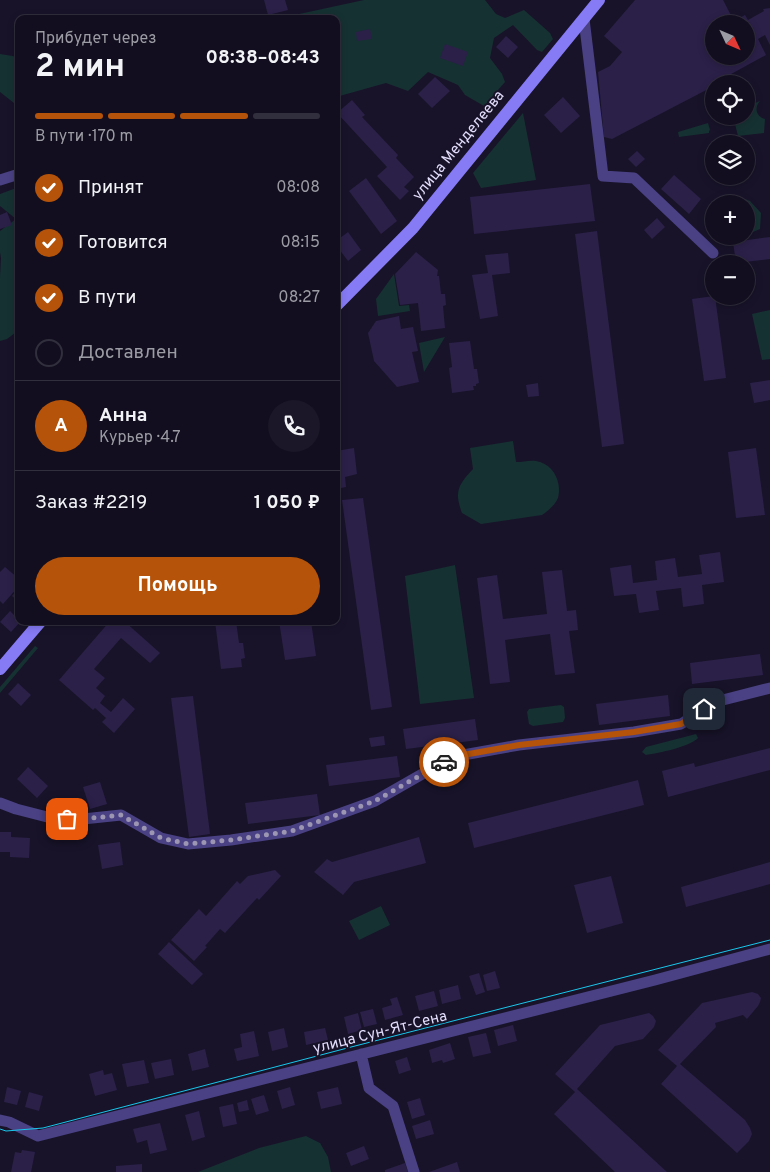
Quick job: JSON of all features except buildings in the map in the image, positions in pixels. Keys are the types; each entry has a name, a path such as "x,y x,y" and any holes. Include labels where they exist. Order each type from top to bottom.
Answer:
{"main road":[{"name":"улица Менделеева","path":"340,302 412,228 599,0"},
{"path":"0,668 38,625"}],"street":[{"path":"584,19 603,176 634,178 713,253"},
{"path":"0,180 15,175"},
{"path":"0,803 51,818 83,819 121,815 161,838 188,844 292,831 375,801 452,757 519,745 634,732 681,724 715,702 770,688"},
{"name":"улица Сун-Ят-Сена","path":"0,1120 9,1122 38,1136 770,949"},
{"path":"361,1054 369,1088 393,1106 414,1172"}],"green space":[{"path":"364,0 485,0 496,14 505,18 524,10 550,33 553,39 542,52 537,50 513,25 494,38 490,58 502,74 505,82 484,106 465,95 458,85 428,72 408,91 386,83 340,96 340,15 295,15"},
{"path":"0,54 15,56 15,104 0,92"},
{"path":"760,101 757,106 757,112 765,119 764,133 738,135 735,125 755,125 755,103"},
{"path":"523,113 536,180 481,188 473,173"},
{"path":"705,124 709,125 710,130 709,133 679,137 678,132"},
{"path":"15,188 15,218 0,206 0,194"},
{"path":"755,206 761,213 760,229 755,231"},
{"path":"15,220 15,333 7,339 0,341 1,258 0,231"},
{"path":"394,274 399,306 409,305 410,311 378,316 376,299"},
{"path":"770,310 770,359 762,360 752,314"},
{"path":"445,337 424,372 419,343"},
{"path":"513,441 516,462 537,461 545,464 553,471 558,481 558,498 551,508 542,515 481,524 462,513 458,500 461,484 473,469 470,448"},
{"path":"455,565 474,698 420,704 405,576"},
{"path":"35,646 38,648 0,693 0,687"},
{"path":"561,705 564,707 565,718 563,722 533,726 529,724 527,712 529,709"},
{"path":"696,734 698,738 681,747 646,755 642,752 646,747"},
{"path":"381,906 390,925 359,940 349,921"},
{"path":"306,1136 320,1143 328,1157 331,1172 198,1172 259,1148"}],"tram line":[{"path":"0,1129 6,1131 43,1128 770,940"}],"way so far":[{"path":"67,819 121,815 161,838 188,844 292,831 375,801 444,762"}],"route":[{"path":"444,762 452,757 519,745 634,732 681,724 704,709"}]}
